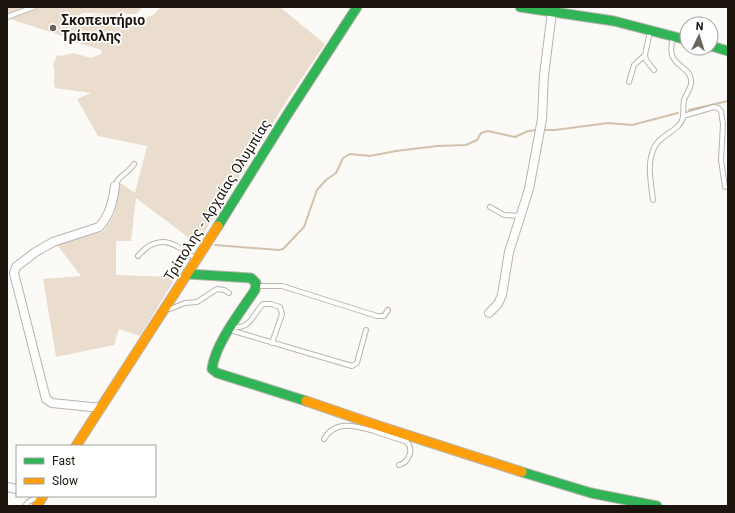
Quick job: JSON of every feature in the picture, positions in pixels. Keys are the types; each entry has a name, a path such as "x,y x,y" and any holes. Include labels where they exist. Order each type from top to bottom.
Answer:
{"street":[{"name":"Τρίπολης - Αρχαίας Ολυμπίας","path":"77,445 188,274 287,115 357,7"},
{"path":"520,7 614,21 679,38"},
{"path":"489,312 498,304 502,295 509,252 529,190 542,119 544,75 552,12"},
{"path":"101,408 52,403 46,399 14,273 16,267 34,253 53,242 98,227 103,222 112,206 115,186"},
{"path":"188,274 251,278 256,281 257,286 212,362 212,369 214,371 316,404 396,435 591,493 657,506"},
{"path":"37,506 42,497"}],"lane":[{"path":"7,17 34,7"},
{"path":"650,30 645,55 646,60 654,70"},
{"path":"653,200 650,159 659,141 678,126 683,120 684,100 690,90 691,76 672,56 671,49 673,36"},
{"path":"629,82 634,65 645,55"},
{"path":"683,116 714,107 721,111 721,160 725,187"},
{"path":"115,186 117,180 131,169 134,164"},
{"path":"490,206 504,215 521,216"},
{"path":"138,256 149,246 164,242 174,244 197,259"},
{"path":"257,286 282,286 377,316 384,316 388,310"},
{"path":"164,311 185,303 197,302 217,289 224,290 229,293"},
{"path":"231,328 244,327 248,325 263,304 275,304 280,307 282,314 272,343"},
{"path":"231,328 272,343 352,366 357,363 366,330"},
{"path":"324,439 330,431 345,425 396,435 407,442 410,447 407,460 403,464 399,465"},
{"path":"25,506 28,502 40,497"}],"shaded area":[{"name":"Σκοπευτήριο Τρίπολης","path":"7,7 143,7 136,14 82,13 63,36 10,19"},
{"path":"161,7 280,7 325,44 291,94 197,244 136,198 131,241 116,241 116,275 176,277 140,336 119,329 114,345 56,357 43,279 81,276 57,245 104,231 113,216 116,207 119,182 135,193 147,146 98,136 77,99 91,93 55,88 55,72 53,65 57,55 62,56 73,53 91,58 101,54 102,50 64,39 76,22 84,15 114,14 122,16 130,27 154,14"}],"waterway":[{"path":"689,110 728,101"},
{"path":"544,130 608,123 632,125 678,113"},
{"path":"215,245 279,250 283,249 304,227 317,190 326,180 336,173 343,158 350,154 370,156 437,146 466,145 477,140 481,133 488,131 515,137 528,131 538,130"}],"traffic: fast":[{"path":"218,226 287,115 357,7"},
{"path":"520,7 614,21 679,38"},
{"path":"719,48 728,51"},
{"path":"188,274 251,278 256,283 255,290 223,339 214,359 212,369 217,373 306,401"},
{"path":"522,472 591,493 657,506"}],"traffic: slow":[{"path":"77,445 218,226"},
{"path":"306,401 522,472"},
{"path":"37,506 42,497"}],"place":[{"name":"Σκοπευτήριο Τρίπολης","path":"53,28"}]}
